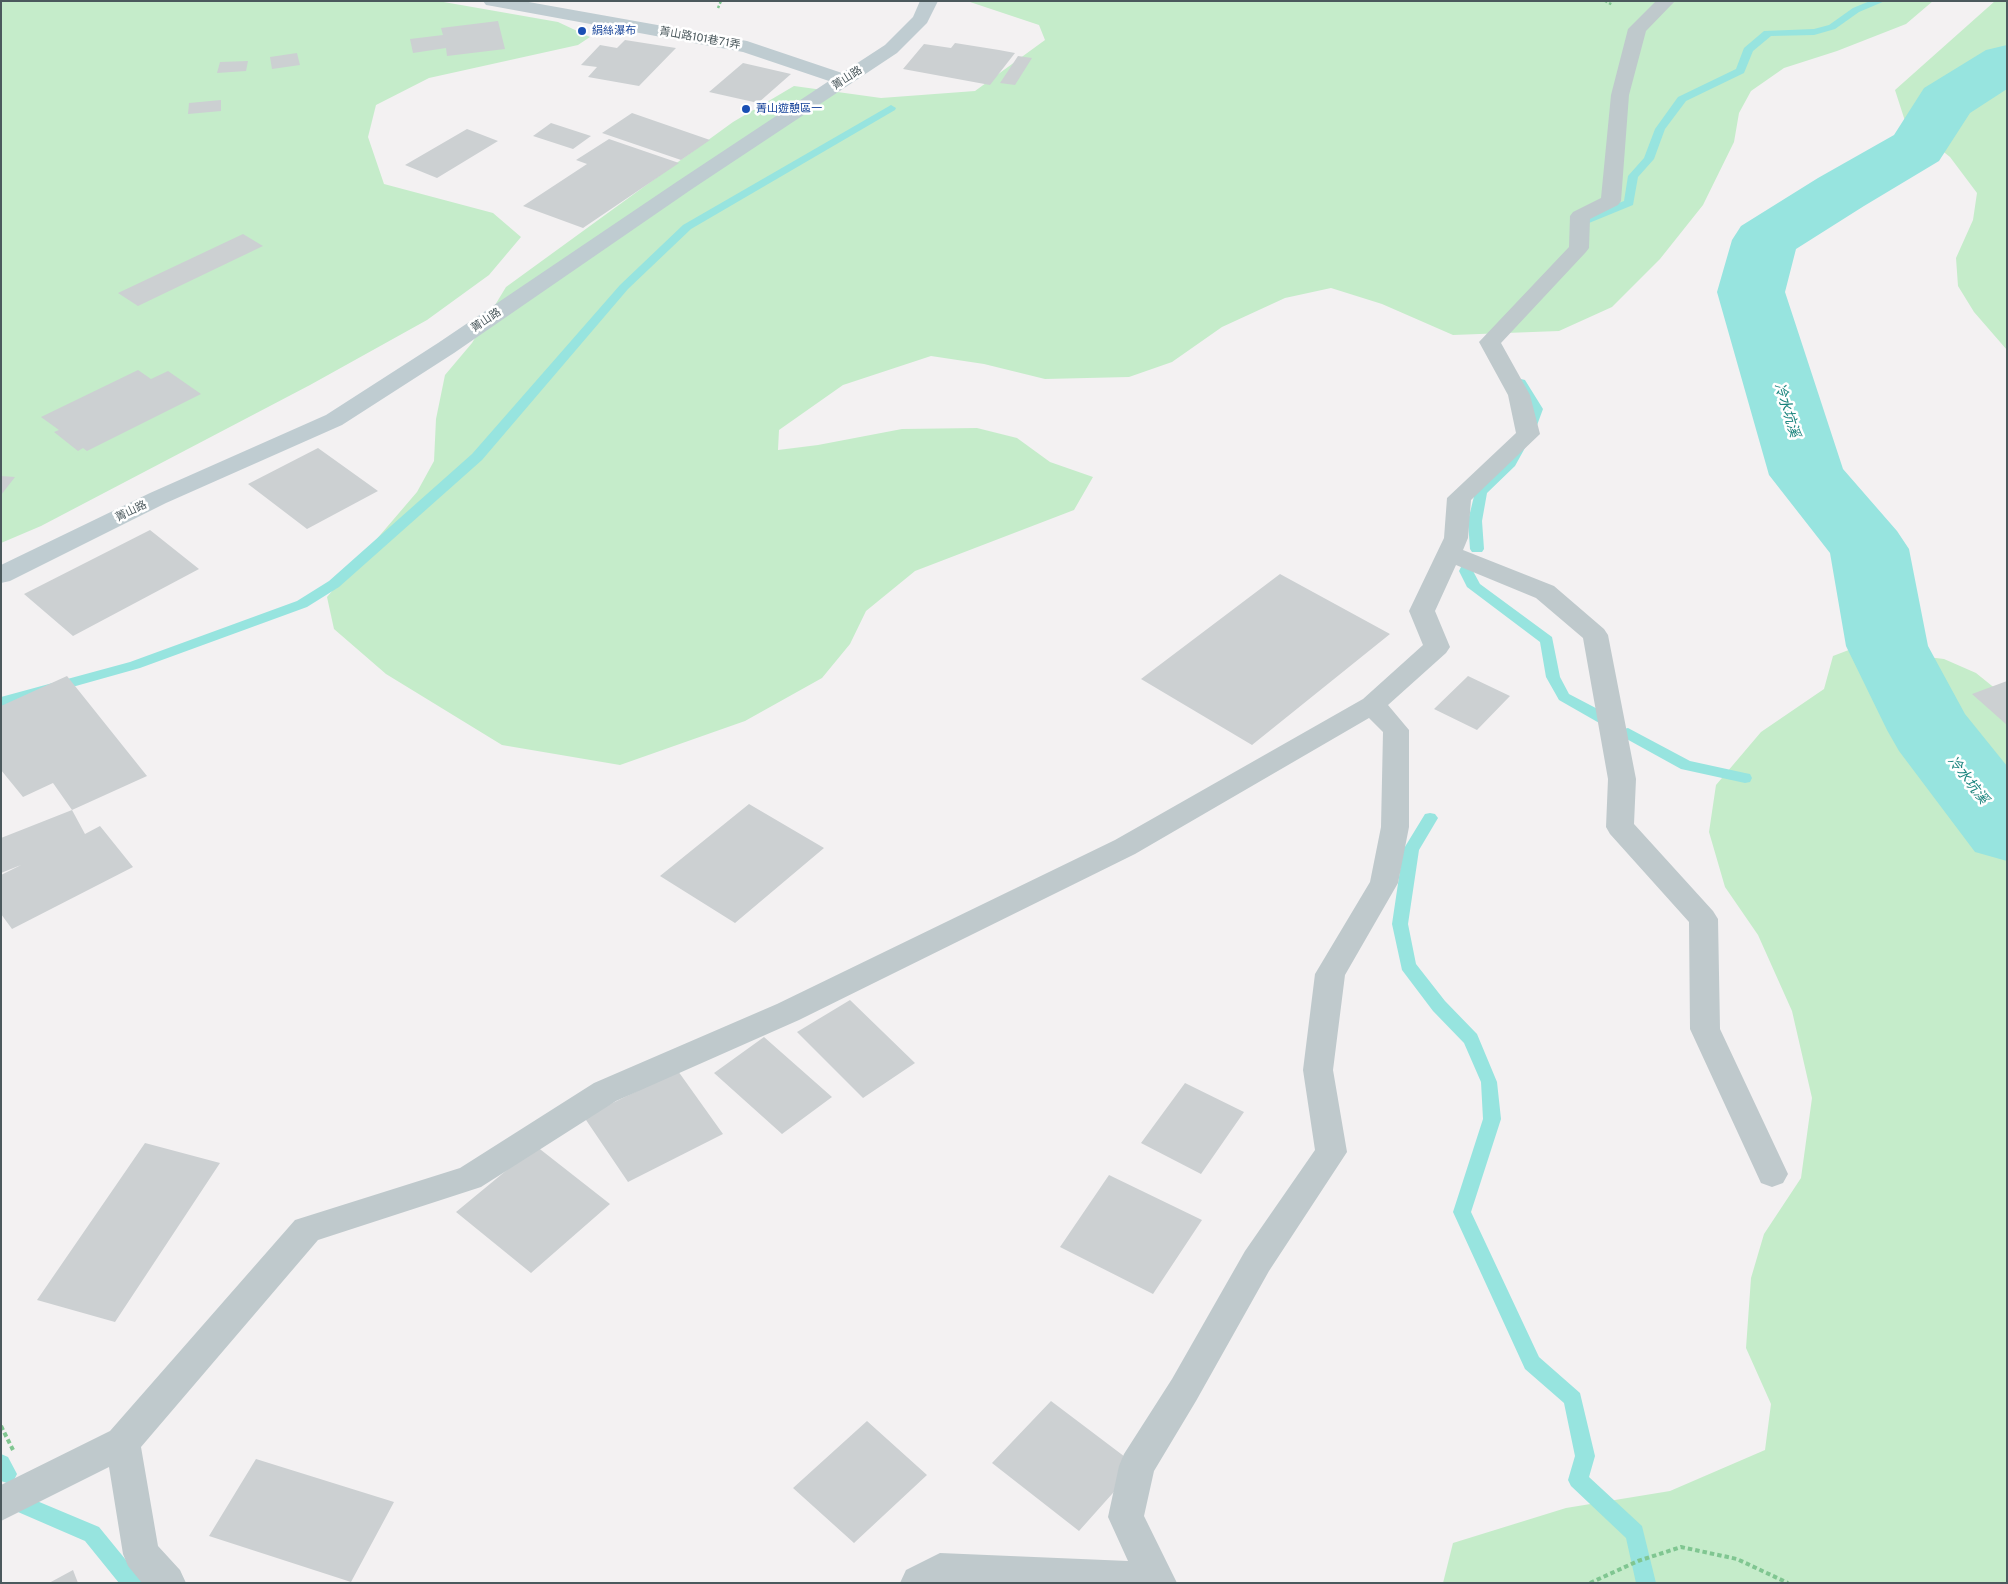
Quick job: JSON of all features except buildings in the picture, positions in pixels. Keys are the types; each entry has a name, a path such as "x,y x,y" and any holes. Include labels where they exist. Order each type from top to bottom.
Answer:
{"street":[{"name":"菁山路101巷71弄","path":"492,1 747,47 844,80"},
{"name":"菁山路","path":"1,575 158,498 334,420 446,348 684,184 891,49 921,19 930,1"},
{"path":"1,1504 123,1442 308,1230 470,1178 605,1092 788,1012 1125,846 1372,705 1437,646 1422,611 1456,538 1459,498 1528,434 1519,395 1490,342 1578,248 1580,216 1611,201 1620,95 1637,29 1666,1"},
{"path":"1449,553 1545,592 1595,634 1622,779 1620,827 1703,919 1705,1029 1772,1174"},
{"path":"1158,1583 1126,1517 1137,1466 1184,1390 1258,1261 1331,1152 1318,1070 1330,974 1384,883 1395,827 1396,730 1372,705"},
{"path":"123,1442 141,1554 167,1583"},
{"path":"919,1583 940,1571 1129,1579 1141,1583"}],"path":[{"path":"1590,1583 1638,1561 1682,1547 1737,1559 1788,1583"}],"green space":[{"path":"1,1 438,1 558,22 590,37 578,45 429,78 376,105 368,137 384,184 493,213 521,237 489,275 427,320 310,385 41,526 1,543"},
{"path":"967,1 1933,1 1906,24 1837,51 1784,68 1751,91 1739,113 1734,142 1703,205 1660,259 1612,307 1559,331 1453,335 1382,304 1331,288 1285,298 1222,327 1172,362 1129,377 1045,379 984,364 931,356 843,385 779,430 778,450 818,445 902,429 977,428 1017,438 1050,462 1093,477 1074,510 915,571 866,611 850,644 822,678 745,721 620,765 502,745 386,674 334,629 327,597 417,492 434,461 436,419 445,375 472,343 506,287 733,122 794,86 881,98 975,91 1045,40 1039,25"},
{"path":"1995,1 2007,1 2007,350 1974,312 1958,286 1956,258 1973,220 1977,193 1950,157 1905,121 1895,90"},
{"path":"1854,648 1944,659 1976,673 2007,698 2007,1583 1443,1583 1453,1543 1566,1508 1670,1491 1765,1450 1771,1404 1746,1348 1751,1278 1764,1234 1801,1178 1812,1098 1792,1011 1758,935 1725,887 1709,832 1716,785 1761,732 1824,689 1833,656"}],"waterway":[{"path":"1585,221 1629,203 1633,176 1649,159 1660,129 1682,99 1740,71 1748,50 1768,33 1814,32 1832,27 1856,10 1880,1"},
{"name":"冷水坑溪","path":"2007,63 1946,101 1917,148 1841,192 1765,240 1751,292 1807,475 1869,549 1887,646 1930,730 2007,829"},
{"path":"1,702 135,665 302,604 334,584 477,457 624,287 687,227 891,108"},
{"path":"1477,549 1475,521 1481,492 1509,466 1530,428 1537,409 1521,383"},
{"path":"1471,560 1466,571 1474,587 1547,640 1553,677 1564,697 1606,720"},
{"path":"1628,733 1686,765 1745,778"},
{"path":"1430,818 1411,850 1400,924 1408,966 1439,1006 1471,1039 1489,1082 1492,1119 1462,1212 1532,1363 1573,1399 1585,1456 1578,1480 1635,1533 1646,1583"},
{"path":"1,1463 7,1474"},
{"path":"25,1505 92,1534 132,1583"}],"place":[{"name":"絹絲瀑布","path":"582,31"},
{"name":"菁山遊憩區一","path":"746,109"}]}
